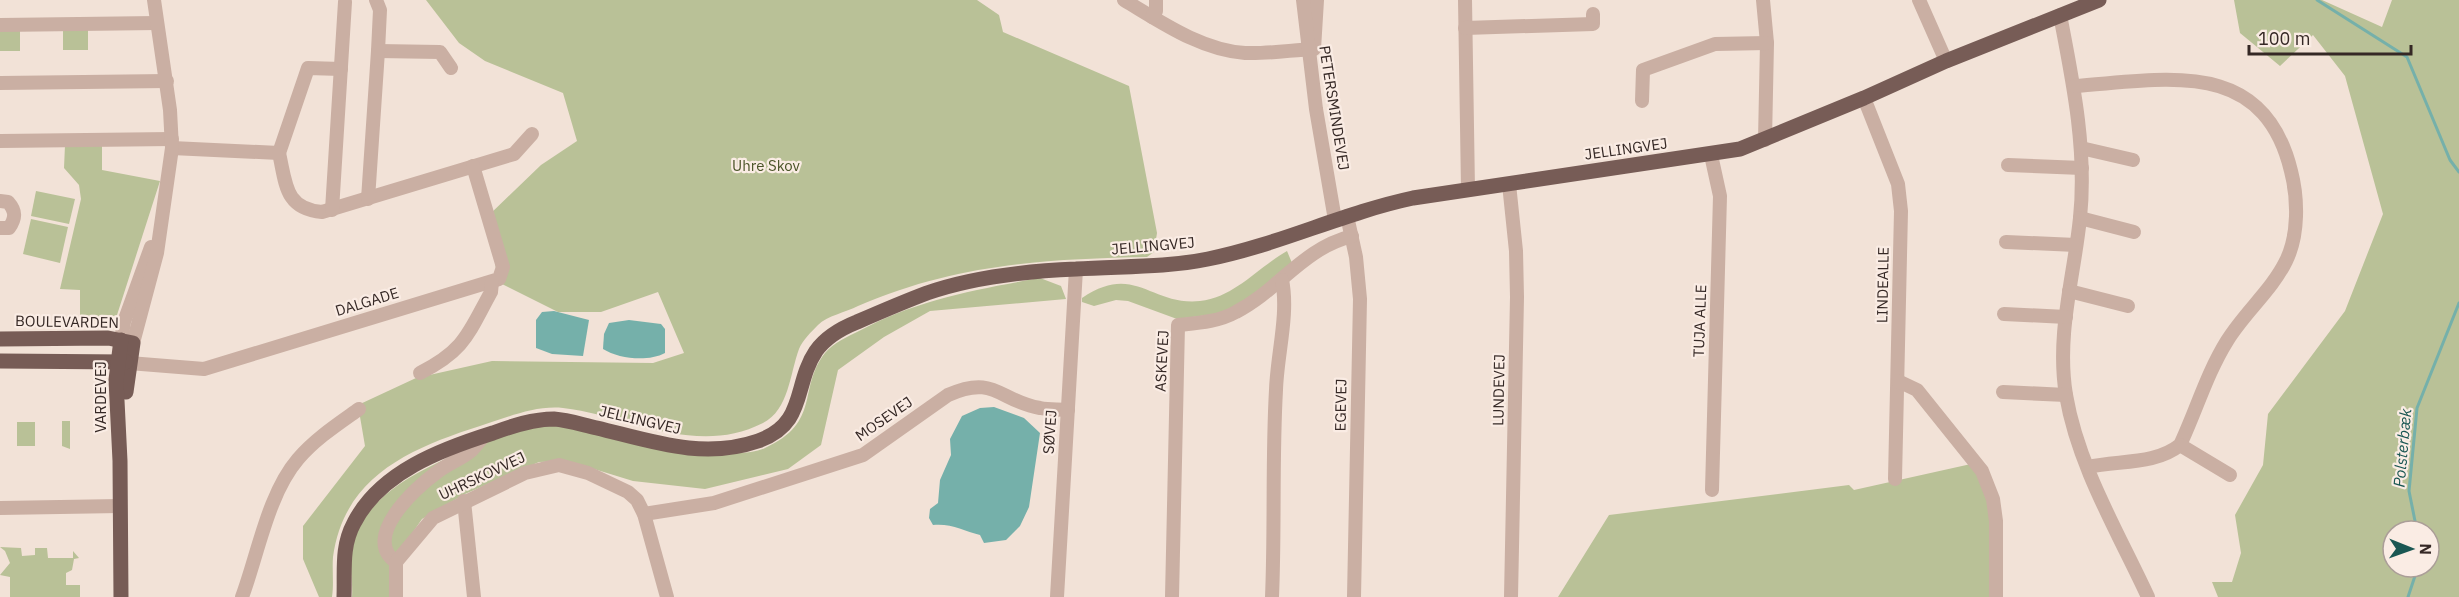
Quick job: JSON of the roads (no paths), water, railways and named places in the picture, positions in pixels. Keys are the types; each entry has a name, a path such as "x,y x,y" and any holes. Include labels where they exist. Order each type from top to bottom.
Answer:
{"main road":[{"name":"JELLINGVEJ","path":"344,597 344,555 347,538 360,511 402,473 429,457 484,435 530,422 556,419 678,448 720,449 758,441 786,425 798,404 814,353 837,331 929,293 969,283 1076,269 1153,267 1206,260 1283,240 1384,204 1468,189 1740,149 1864,98 1946,61 2098,0"},
{"name":"BOULEVARDEN","path":"0,339 127,341"},
{"name":"VARDEVEJ","path":"121,597 120,461 123,361 127,341"},
{"path":"0,361 123,361"}],"street":[{"name":"VARDEVEJ","path":"127,341 126,317 159,232 170,178 172,144 167,81 153,0"},
{"path":"368,199 380,10 376,0"},
{"path":"1124,0 1197,41 1219,49 1246,53 1314,49 1317,0"},
{"path":"1152,17 1156,11 1156,0"},
{"name":"PETERSMINDEVEJ","path":"1303,0 1308,49 1341,218"},
{"path":"1465,0 1468,189"},
{"path":"1763,0 1767,43 1765,140"},
{"path":"1919,0 1946,61"},
{"path":"332,210 345,2"},
{"path":"1465,28 1593,24 1593,14"},
{"path":"2060,15 2074,86 2082,168 2080,218 2063,351 2066,394 2073,429 2088,467 2148,597"},
{"path":"0,26 157,23"},
{"path":"1642,101 1643,70 1715,44 1767,43"},
{"path":"378,51 441,52 450,68"},
{"path":"341,69 308,68 279,153 288,191 294,202 309,211 332,210 514,154 532,134"},
{"path":"2074,86 2187,80 2210,82 2232,90 2256,105 2274,126 2287,152 2296,209 2294,237 2286,261 2227,341 2180,445 2168,454 2157,458 2088,467"},
{"path":"0,83 167,81"},
{"name":"LINDEALLE","path":"1864,98 1890,161 1899,193 1901,233 1895,479"},
{"path":"0,141 172,144 279,153"},
{"path":"2081,148 2133,160"},
{"name":"TUJA ALLE","path":"1711,155 1720,196 1712,490"},
{"path":"2008,165 2082,168"},
{"path":"420,373 447,359 457,350 491,292 492,282 499,279 503,267 474,166"},
{"name":"LUNDEVEJ","path":"1509,184 1516,251 1517,297 1511,597"},
{"path":"0,201 8,202 14,209 14,221 9,228 0,228"},
{"name":"EGEVEJ","path":"1341,218 1352,236 1360,299 1354,597"},
{"path":"2080,218 2134,232"},
{"name":"ASKEVEJ","path":"1172,597 1178,325 1216,321 1237,312 1282,280 1317,249 1330,242 1352,236"},
{"path":"2006,242 2076,245"},
{"name":"SØVEJ","path":"1057,597 1076,269"},
{"path":"1272,597 1275,414 1284,300 1282,280"},
{"name":"DALGADE","path":"123,361 204,369 492,282"},
{"path":"2069,291 2128,306"},
{"path":"2004,314 2066,317"},
{"path":"1898,381 1917,390 1982,471 1994,499 1996,597"},
{"name":"MOSEVEJ","path":"644,514 714,503 863,455 948,395 961,389 988,387 1039,408 1068,410"},
{"path":"2003,392 2066,394"},
{"path":"242,597 285,477 298,458 319,438 359,409"},
{"name":"UHRSKOVVEJ","path":"396,562 386,551 384,543 393,516 435,473 471,451 484,435"},
{"path":"2180,445 2230,475"},
{"name":"UHRSKOVVEJ","path":"396,597 396,562 433,518 525,473 559,465 588,473 628,492 637,500 644,514 667,597"},
{"path":"464,501 474,597"},
{"path":"0,508 120,506"}],"water":[{"path":"554,311 589,320 583,356 552,354 536,348 536,320 542,312"},
{"path":"629,320 661,324 665,329 665,353 650,358 634,358 617,355 603,349 604,334 609,323"},
{"path":"994,407 1024,418 1040,433 1029,507 1020,526 1006,540 984,543 980,535 952,526 933,525 929,518 930,509 938,503 940,480 951,455 950,439 962,416 980,408"}],"waterway":[{"name":"Polsterbæk","path":"2317,0 2407,57 2450,160 2459,172"},
{"name":"Polsterbæk","path":"2415,519 2409,491 2417,408 2459,303"},
{"name":"Polsterbæk","path":"2408,597 2414,579"}],"park label":[{"name":"Uhre Skov","path":"766,166"}]}
